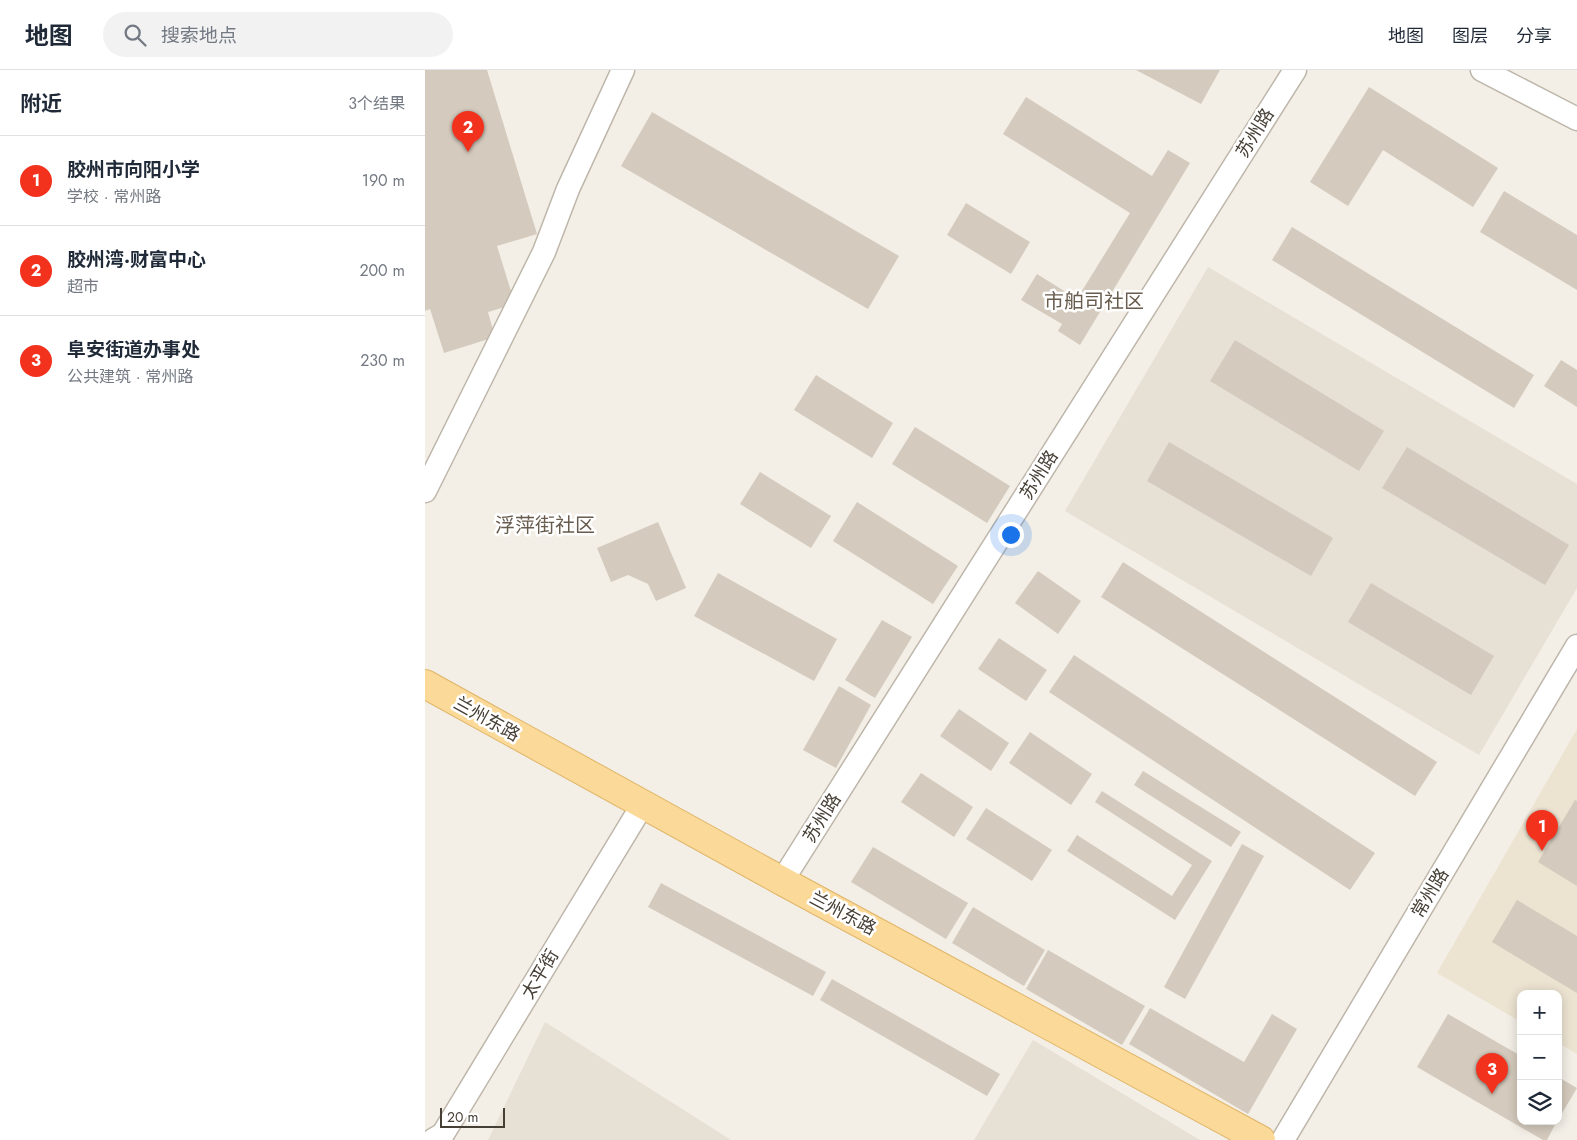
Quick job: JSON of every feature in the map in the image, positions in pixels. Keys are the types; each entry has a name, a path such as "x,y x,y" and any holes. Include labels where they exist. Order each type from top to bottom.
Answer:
{"main road":[{"name":"兰州东路","path":"425,684 782,881 1261,1140"}],"street":[{"path":"425,491 544,252 568,189 623,70"},
{"name":"苏州路","path":"782,881 1295,70"},
{"path":"1482,70 1577,119"},
{"name":"常州路","path":"1283,1140 1577,646"},
{"name":"太平街","path":"433,1140 443,1134 643,804"}],"shaded area":[{"path":"1208,267 1577,484 1577,588 1479,755 1065,511"},
{"path":"1577,729 1577,1054 1562,1045 1562,990 1517,990 1517,1020 1437,973"},
{"path":"545,1022 731,1140 488,1140"},
{"path":"1033,1040 1200,1140 974,1140"}],"building":[{"path":"425,70 487,70 537,234 497,246 515,304 488,312 495,337 444,353 430,309 425,311"},
{"path":"1136,70 1220,70 1201,104"},
{"path":"1369,87 1498,168 1473,207 1383,150 1348,206 1310,182"},
{"path":"1026,97 1152,176 1168,150 1190,163 1080,345 1058,331 1062,324 1021,300 1037,274 1077,299 1130,213 1003,134"},
{"path":"652,112 899,256 868,309 621,166"},
{"path":"1504,191 1577,235 1577,290 1480,232"},
{"path":"966,203 1030,242 1011,274 947,235"},
{"path":"1292,227 1534,375 1514,408 1272,260"},
{"path":"1235,340 1384,431 1359,471 1210,381"},
{"path":"1561,360 1577,370 1577,407 1544,386"},
{"path":"816,375 893,423 872,458 794,410"},
{"path":"915,427 1010,486 987,523 892,464"},
{"path":"1169,442 1333,538 1311,576 1147,481"},
{"path":"1407,447 1569,545 1545,585 1382,488"},
{"path":"760,472 831,516 811,548 740,504"},
{"path":"857,502 958,566 933,604 833,541"},
{"path":"658,522 686,588 656,601 648,584 628,575 611,582 597,548"},
{"path":"1123,562 1437,762 1415,796 1101,597"},
{"path":"1038,571 1081,601 1058,634 1015,603"},
{"path":"718,573 837,639 814,681 694,616"},
{"path":"1371,583 1494,656 1471,695 1348,622"},
{"path":"882,620 912,637 875,698 845,680"},
{"path":"999,638 1047,670 1026,701 978,669"},
{"path":"1074,655 1375,853 1350,890 1049,692"},
{"path":"839,686 871,705 836,768 803,750"},
{"path":"959,709 1009,743 991,771 940,736"},
{"path":"1030,732 1092,774 1071,805 1009,763"},
{"path":"1143,771 1241,832 1231,847 1134,785"},
{"path":"921,773 973,807 954,837 901,802"},
{"path":"1102,791 1212,861 1175,920 1067,851 1077,835 1172,896 1192,865 1095,802"},
{"path":"1575,800 1577,801 1577,886 1538,862"},
{"path":"986,808 1052,850 1032,881 966,839"},
{"path":"1242,844 1264,856 1185,999 1164,987"},
{"path":"873,847 968,903 946,939 851,882"},
{"path":"661,883 826,972 813,996 648,907"},
{"path":"1517,900 1577,936 1577,993 1492,942"},
{"path":"973,907 1045,950 1024,986 952,943"},
{"path":"1048,950 1145,1006 1122,1045 1026,989"},
{"path":"832,979 1000,1074 987,1096 820,1000"},
{"path":"1150,1008 1244,1062 1272,1014 1297,1029 1248,1114 1129,1044"},
{"path":"1448,1014 1517,1054 1517,1125 1417,1067"},
{"path":"1562,1079 1577,1088 1562,1113"},
{"path":"1517,1125 1555,1125 1547,1140 1543,1140"}],"place":[{"name":"胶州湾·财富中心","path":"468,152"},
{"name":"胶州市向阳小学","path":"1542,851"},
{"name":"阜安街道办事处","path":"1492,1094"}],"district":[{"name":"市舶司社区","path":"1094,301"},
{"name":"浮萍街社区","path":"545,525"}]}
